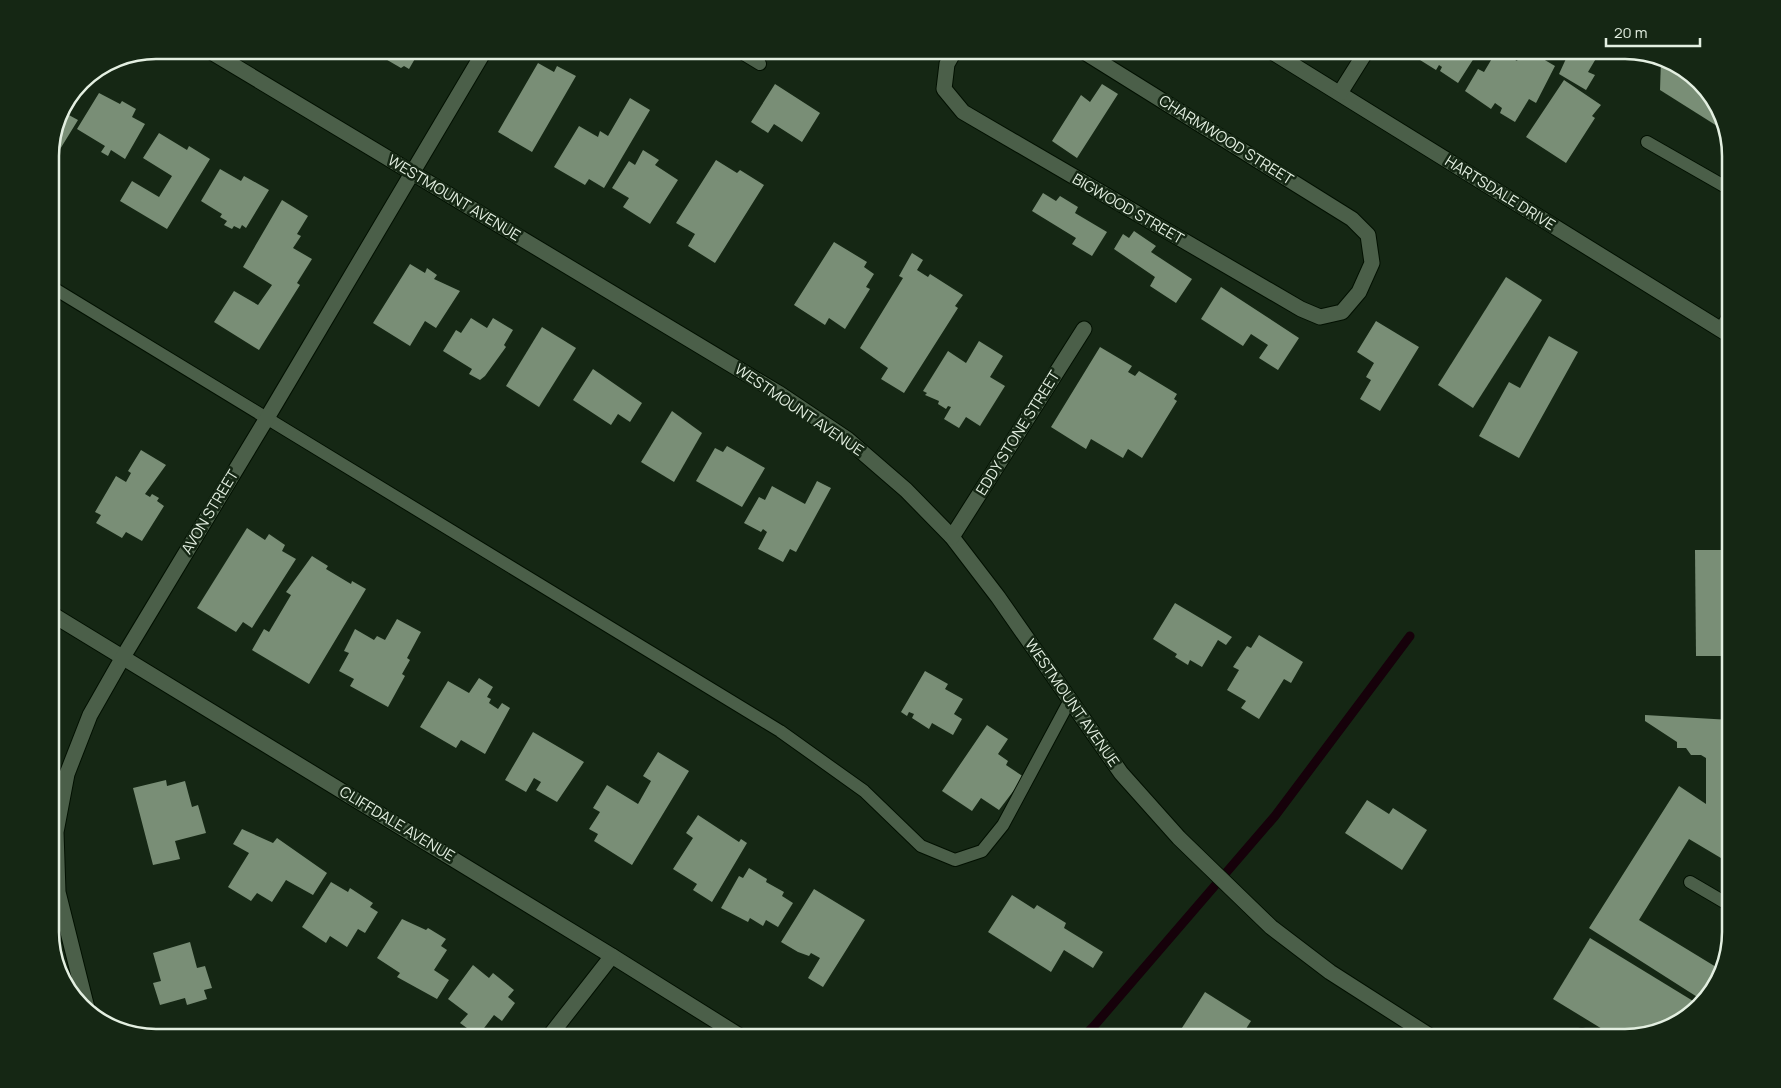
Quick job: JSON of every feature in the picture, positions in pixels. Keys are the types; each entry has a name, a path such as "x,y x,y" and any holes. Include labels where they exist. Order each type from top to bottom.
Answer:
{"street":[{"name":"WESTMOUNT AVENUE","path":"223,59 780,394 847,439 906,490 952,537 998,597 1121,773 1178,838 1271,926 1330,972 1419,1029"},
{"name":"AVON STREET","path":"59,818 68,774 87,723 122,656 267,418 479,59"},
{"name":"BIGWOOD STREET","path":"950,59 947,64 944,90 963,112 1301,310 1320,317"},
{"name":"CHARMWOOD STREET","path":"1095,59 1352,219 1368,235 1372,262 1359,292 1342,312 1320,317"},
{"name":"HARTSDALE DRIVE","path":"1284,59 1722,331"},
{"path":"1340,93 1361,59"},
{"name":"EDDY STONE STREET","path":"952,537 1084,329"},
{"name":"CLIFFDALE AVENUE","path":"59,618 729,1029"},
{"name":"AVON STREET","path":"59,897 77,989"},
{"path":"555,1029 612,956"}],"lane":[{"path":"752,59 760,64"},
{"path":"1647,142 1722,185"},
{"path":"59,291 780,731 864,791 921,846 955,860 982,851 1003,825 1070,700"},
{"path":"1690,882 1722,901"}],"building":[{"path":"386,59 415,59 409,69 404,66 401,68"},
{"path":"1473,59 1458,83 1440,71 1442,67 1439,65 1436,70 1420,60"},
{"path":"1492,59 1513,59 1517,61 1518,59 1543,59 1555,66 1536,103 1529,99 1515,122 1500,113 1502,108 1495,103 1491,109 1465,91 1478,69 1484,72"},
{"path":"1566,59 1596,59 1588,72 1595,75 1586,90 1559,74"},
{"path":"538,63 554,72 557,66 576,76 532,152 498,132"},
{"path":"1661,66 1674,72 1694,87 1709,107 1717,126 1660,90"},
{"path":"1564,80 1601,105 1592,116 1595,118 1566,163 1526,137"},
{"path":"775,84 820,113 802,142 774,124 768,133 751,122"},
{"path":"1102,84 1118,94 1077,158 1052,141 1081,95 1090,102"},
{"path":"99,93 120,104 122,101 136,109 132,117 145,124 125,159 111,150 108,156 101,152 105,146 77,129"},
{"path":"630,98 650,110 604,188 589,179 585,185 554,167 579,126 598,137 600,131 608,136"},
{"path":"68,115 78,120 59,151 62,131"},
{"path":"159,133 187,150 189,146 210,159 167,229 120,201 132,181 159,197 172,176 143,158"},
{"path":"643,150 659,160 655,165 678,180 650,224 623,207 629,198 612,188 629,161 635,165"},
{"path":"716,160 737,173 740,170 764,185 715,263 688,246 695,234 676,223"},
{"path":"220,169 241,181 244,176 269,190 246,228 242,225 240,229 234,226 232,229 224,225 227,221 220,217 222,214 201,201"},
{"path":"1043,193 1056,201 1060,196 1078,207 1075,213 1107,232 1092,256 1072,244 1076,238 1032,211"},
{"path":"282,200 308,216 297,234 301,236 293,248 312,259 297,283 300,285 259,350 214,322 234,291 258,305 272,285 243,267"},
{"path":"1134,231 1156,246 1151,252 1192,279 1176,303 1150,286 1155,277 1114,249 1123,234 1129,238"},
{"path":"834,242 867,262 864,267 874,274 866,287 870,289 845,329 829,318 825,325 794,305"},
{"path":"912,253 923,260 917,270 928,277 930,274 963,295 955,306 958,308 904,393 881,379 888,368 860,348 903,278 899,276"},
{"path":"410,264 425,273 427,268 437,275 434,279 460,291 436,328 425,321 410,346 373,323"},
{"path":"1506,277 1542,300 1473,408 1438,385"},
{"path":"1221,287 1299,338 1278,370 1259,358 1268,345 1251,334 1243,346 1201,319"},
{"path":"471,318 487,328 493,318 513,330 504,345 506,347 480,380 469,374 472,369 443,351 456,330 461,333"},
{"path":"1376,321 1419,347 1380,411 1360,399 1371,380 1366,377 1374,363 1357,352"},
{"path":"542,327 576,348 539,407 506,386"},
{"path":"1549,336 1578,352 1519,458 1479,436 1509,382 1520,388"},
{"path":"979,341 1003,356 990,377 1005,386 980,426 966,417 959,428 944,419 951,407 948,406 946,409 938,404 939,401 925,395 927,393 923,391 948,351 966,363"},
{"path":"1100,347 1132,366 1128,372 1135,376 1139,371 1177,394 1174,399 1177,401 1142,458 1128,449 1123,458 1091,439 1086,449 1051,427"},
{"path":"593,369 642,403 630,422 618,414 611,425 573,400"},
{"path":"672,411 702,433 674,482 641,462"},
{"path":"727,446 765,468 742,507 696,481 715,448 723,452"},
{"path":"141,450 166,465 145,494 150,497 152,494 159,498 157,501 164,506 142,541 126,532 122,538 96,523 101,515 95,512 116,476 126,482 131,473 128,471"},
{"path":"817,481 831,488 796,552 790,549 783,562 758,549 767,532 763,529 761,532 744,523 759,497 765,500 772,486 805,504"},
{"path":"247,528 265,540 269,534 285,545 282,551 296,559 252,628 243,622 236,632 197,608"},
{"path":"1695,550 1722,550 1722,656 1696,656"},
{"path":"312,556 328,566 326,569 351,584 352,581 366,589 309,684 252,650 264,629 269,632 291,595 286,592"},
{"path":"1175,603 1232,637 1226,645 1218,640 1202,667 1190,660 1188,665 1175,657 1177,654 1153,639"},
{"path":"397,619 421,632 407,658 410,660 402,674 405,676 388,707 350,686 354,679 339,671 349,653 344,651 355,629 374,640 377,636 385,640"},
{"path":"1259,635 1303,662 1291,683 1284,679 1259,719 1241,708 1246,701 1227,690 1239,670 1233,667 1247,646 1251,648"},
{"path":"925,671 948,684 945,689 963,699 954,714 962,719 953,735 932,723 929,729 912,718 914,714 909,712 907,716 901,712"},
{"path":"479,678 493,687 487,697 491,699 489,703 498,709 502,703 510,708 485,754 461,740 456,748 420,727 448,681 469,693"},
{"path":"1645,715 1722,719 1722,859 1689,839 1639,920 1716,967 1709,981 1697,997 1589,928 1679,786 1706,804 1706,758 1701,755 1691,755 1686,748 1677,748 1677,742 1645,721"},
{"path":"987,725 1008,739 998,754 1008,761 1006,765 1024,777 999,810 981,798 972,811 942,791"},
{"path":"533,732 584,762 557,802 536,790 541,782 534,778 526,792 505,780"},
{"path":"658,752 689,771 632,865 594,841 598,834 589,829 600,812 593,808 607,785 638,804 651,781 643,776"},
{"path":"166,780 167,786 185,781 192,807 198,805 206,833 175,841 180,859 153,865 133,788"},
{"path":"1367,800 1389,814 1393,808 1427,830 1402,870 1345,833"},
{"path":"698,815 739,842 741,839 747,843 712,902 693,890 697,884 673,869 693,838 686,833"},
{"path":"242,829 273,843 277,838 327,873 313,895 286,880 272,902 257,893 251,901 228,887 249,853 233,844"},
{"path":"749,868 767,879 766,882 784,892 782,896 793,903 778,927 766,920 763,926 750,918 748,922 721,908 739,876 743,878"},
{"path":"331,882 348,892 350,888 373,903 370,907 378,912 365,933 358,929 347,947 330,936 326,943 302,927"},
{"path":"814,889 865,920 823,987 808,978 820,958 811,953 809,956 798,952 781,942"},
{"path":"1012,895 1034,909 1037,905 1066,923 1064,928 1103,952 1093,968 1064,950 1051,972 988,932"},
{"path":"402,919 426,930 428,928 446,939 441,946 447,950 434,970 449,980 437,999 397,977 400,973 377,958"},
{"path":"1590,938 1694,1001 1674,1016 1650,1026 1602,1029 1553,999"},
{"path":"190,942 197,968 205,966 212,988 204,990 207,999 187,1005 185,998 160,1005 153,983 161,981 153,953"},
{"path":"473,965 489,978 493,973 514,990 508,997 515,1003 502,1021 494,1015 483,1029 468,1029 460,1023 468,1014 448,999"},
{"path":"1205,992 1251,1021 1246,1029 1181,1029"}],"waterway":[{"path":"1091,1029 1275,816 1410,636"}]}
